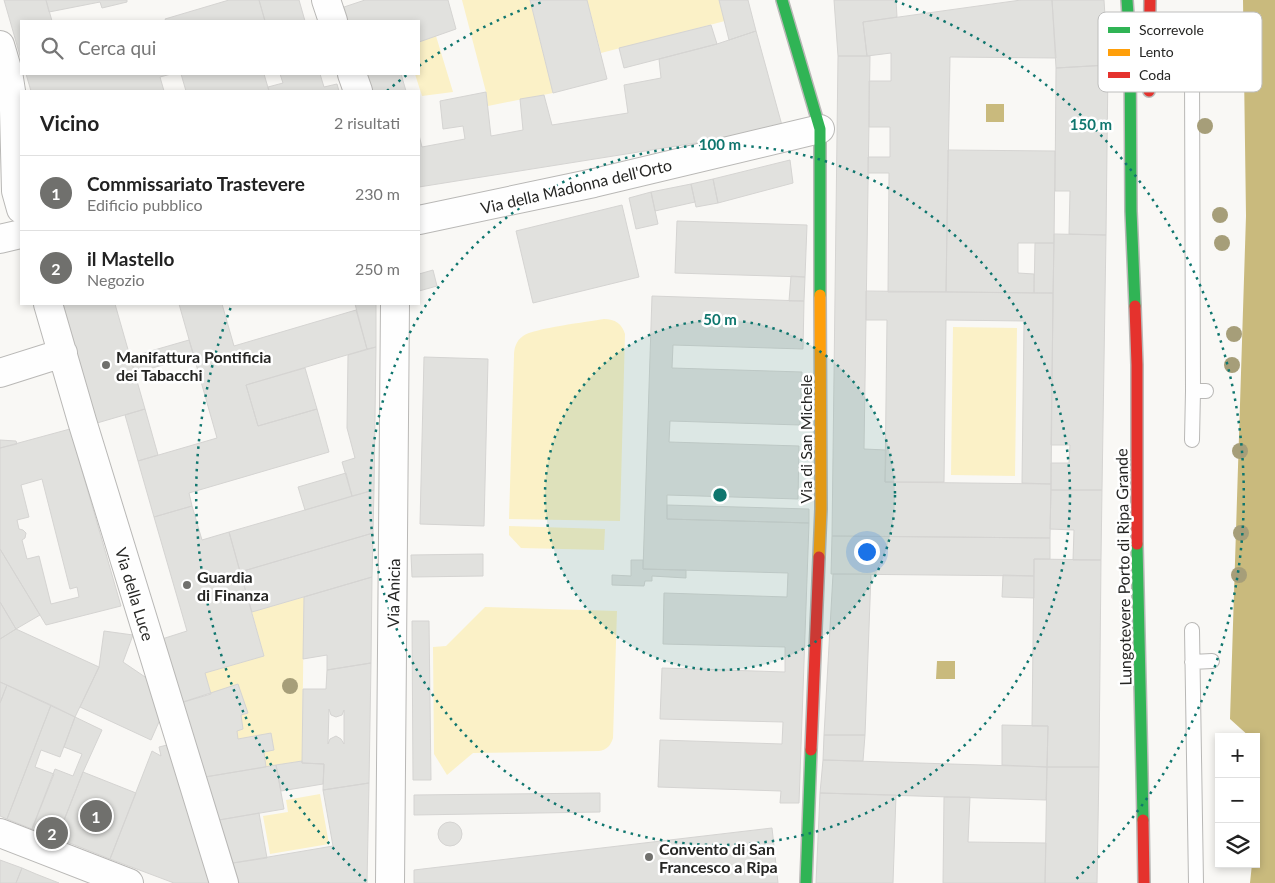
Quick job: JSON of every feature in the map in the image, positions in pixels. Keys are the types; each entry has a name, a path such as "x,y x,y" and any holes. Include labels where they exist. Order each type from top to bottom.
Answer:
{"main road":[{"name":"Via di San Michele","path":"782,0 820,129 821,509 806,883"},
{"name":"Lungotevere Porto di Ripa Grande","path":"1130,92 1131,211 1137,364 1137,574 1143,770 1144,883"},
{"path":"1148,92 1148,101"},
{"name":"Lungotevere Porto di Ripa Grande","path":"1137,364 1145,279"},
{"name":"Lungotevere Porto di Ripa Grande","path":"1133,883 1143,770"}],"street":[{"path":"326,0 333,20"},
{"path":"0,45 8,72 14,110 16,191 20,206"},
{"path":"352,75 358,90"},
{"name":"Via della Madonna dell'Orto","path":"420,220 594,183 820,129"},
{"path":"0,239 20,234"},
{"name":"Via della Luce","path":"48,305 224,883"},
{"name":"Via Anicia","path":"390,883 395,305"},
{"path":"0,373 62,353"},
{"path":"0,833 81,875 129,883"}],"lane":[{"path":"1192,92 1199,391 1192,440"},
{"path":"1192,630 1196,883"},
{"path":"1192,662 1212,661"}],"shaded area":[{"path":"462,0 530,0 553,93 488,106"},
{"path":"587,0 719,0 725,21 601,53"},
{"path":"1243,0 1275,0 1275,883 1250,883 1252,868 1260,868 1260,733 1246,733 1230,719 1246,216 1244,92 1262,92 1262,12 1243,12"},
{"path":"436,36 453,92 422,96 415,75 420,75 420,42"},
{"path":"986,104 1004,104 1004,122 986,122"},
{"path":"604,319 618,323 625,334 620,521 509,519 514,353 516,345 523,336 538,330"},
{"path":"953,327 1017,328 1015,476 951,475"},
{"path":"509,526 605,529 604,550 521,548 509,535"},
{"path":"304,597 302,761 266,767 264,752 274,750 271,734 238,739 237,731 243,729 241,715 247,713 238,685 211,694 205,673 264,656 252,612"},
{"path":"485,607 617,611 613,738 608,747 599,751 473,753 447,775 434,754 433,647 446,646"},
{"path":"937,661 955,661 955,679 936,679"},
{"path":"320,794 329,844 270,854 263,816 288,812 286,800"}],"building":[{"path":"4,0 46,0 52,20 20,20 20,56"},
{"path":"46,0 127,0 127,2 102,8 100,2 49,12"},
{"path":"229,0 259,0 265,20 166,20"},
{"path":"259,0 299,0 305,20 265,20"},
{"path":"365,0 448,0 456,29 420,42 420,20 348,20 344,7"},
{"path":"530,0 587,0 607,79 553,93"},
{"path":"719,0 748,0 756,31 729,40"},
{"path":"834,0 896,0 897,17 863,22 867,56 838,56"},
{"path":"1021,0 1052,0 1056,58 950,57 946,292 888,292 889,173 868,173 868,157 890,157 890,127 869,127 869,81 891,81 891,53 867,56 863,22"},
{"path":"1052,0 1104,0 1105,12 1098,12 1098,66 1056,68"},
{"path":"711,25 717,44 624,68 619,48"},
{"path":"756,31 783,129 420,187 420,139 422,147 465,139 463,126 443,129 440,101 486,92 491,136 523,130 520,99 544,95 552,125 628,113 624,85 661,78 659,59 717,44"},
{"path":"838,56 870,56 864,449 886,450 885,482 1051,484 1050,538 832,536"},
{"path":"1098,66 1098,92 1108,92 1106,235 1069,234 1070,191 1055,191 1056,68"},
{"path":"26,75 167,75 160,77 164,90 31,90"},
{"path":"181,75 264,75 269,90 186,90"},
{"path":"280,75 320,75 324,87 337,84 339,90 269,90 268,87 283,83"},
{"path":"363,75 401,75 406,90 368,90"},
{"path":"948,150 1055,151 1054,243 1018,243 1018,273 1034,274 1034,293 946,292"},
{"path":"790,160 793,183 718,203 713,179"},
{"path":"713,179 718,203 696,207 691,184"},
{"path":"691,184 695,202 655,211 651,192"},
{"path":"651,192 658,224 636,229 629,198"},
{"path":"622,205 639,277 533,303 516,231"},
{"path":"677,221 807,225 805,277 675,273"},
{"path":"1054,234 1106,235 1102,490 1051,490 1051,463 1069,463 1070,445 1051,445"},
{"path":"1035,243 1054,243 1053,293 1034,293"},
{"path":"433,270 437,286 420,291 420,274"},
{"path":"791,276 805,277 804,301 789,301"},
{"path":"866,291 1053,293 1051,484 1022,483 1024,321 946,320 944,482 885,482 887,320 866,320"},
{"path":"652,296 804,301 803,349 673,345 672,368 802,372 800,425 670,421 669,442 799,446 798,499 667,495 667,519 809,523 799,803 780,803 781,791 658,787 660,740 782,744 783,722 660,719 662,668 785,672 785,647 663,644 664,593 787,597 788,573 643,569"},
{"name":"Manifattura Pontificia dei Tabacchi","path":"63,305 115,305 145,409 97,423"},
{"path":"179,305 222,305 234,346 356,310 367,349 246,385 258,426 317,409 329,452 189,493 192,506 154,517 138,461 217,438"},
{"path":"355,305 376,305 376,347 367,349"},
{"path":"189,340 194,356 135,373 130,357"},
{"path":"376,347 374,490 352,496 342,462 355,458 347,428 348,355"},
{"path":"424,357 488,359 484,526 420,524"},
{"path":"305,368 317,409 258,426 246,385"},
{"path":"145,409 158,455 138,461 125,415"},
{"path":"70,429 121,606 46,625 0,549 0,448","holes":["42,479 70,589 77,587 79,597 51,604 39,556 27,559 22,540 25,538 26,533 19,529 17,520 29,517 21,485"]},
{"path":"0,440 16,441 17,444 0,448"},
{"path":"346,473 352,496 305,510 298,487"},
{"path":"374,490 373,533 240,572 229,532"},
{"path":"1051,490 1102,490 1101,560 1073,560 1074,530 1050,529"},
{"path":"667,505 809,509 809,523 667,519"},
{"path":"192,506 202,540 229,532 264,656 205,673 211,694 180,703 162,639 187,631 154,517"},
{"path":"373,533 372,577 252,612 240,572"},
{"path":"832,536 1050,538 1050,559 1034,559 1034,576 831,574"},
{"path":"0,549 40,615 16,629 0,602"},
{"path":"483,554 483,576 412,577 411,555"},
{"path":"1034,559 1101,560 1099,767 1047,767 1048,726 1032,726"},
{"path":"631,560 643,560 643,569 686,570 686,578 652,576 652,581 645,581 644,586 612,585 612,575 631,576"},
{"path":"833,574 871,574 865,735 824,735"},
{"path":"1003,575 1034,576 1034,598 1002,597"},
{"path":"372,577 371,663 327,670 327,655 303,659 304,597"},
{"path":"0,602 16,629 0,639"},
{"path":"412,621 429,621 431,780 413,780"},
{"path":"16,629 99,667 75,717 0,682 0,639"},
{"path":"104,631 133,635 123,662 151,681 162,715 151,740 80,707 99,667"},
{"path":"371,663 369,783 323,790 324,764 302,763 303,689 326,689 327,670","holes":["329,709 331,715 336,717 342,715 344,710 344,744 336,736 330,739 328,744"]},
{"path":"0,682 7,685 0,703"},
{"path":"238,684 248,713 241,715 243,729 237,731 238,739 271,733 274,750 264,752 266,767 205,777 180,703"},
{"path":"7,685 51,705 7,819 0,816 0,703"},
{"path":"51,705 75,717 60,757 41,750 35,767 54,774 32,829 7,819"},
{"path":"75,717 102,730 57,838 32,829 55,769 73,776 82,754 64,747"},
{"path":"1002,725 1048,726 1047,767 1002,765"},
{"path":"824,735 865,735 863,761 823,760"},
{"path":"171,744 214,883 174,883 110,859 152,751 161,756 159,747"},
{"path":"823,760 1047,767 1046,800 820,793"},
{"path":"302,761 302,763 324,764 323,784 281,791 276,765"},
{"path":"276,765 284,809 219,820 205,777"},
{"path":"1047,767 1099,767 1097,883 1045,883"},
{"path":"83,772 136,793 110,859 57,838"},
{"path":"369,783 367,883 239,883 233,863 333,846 323,790"},
{"path":"600,793 600,812 414,815 414,795"},
{"path":"820,793 896,795 893,883 816,883"},
{"path":"944,797 970,797 968,842 1046,843 1045,883 943,883"},
{"path":"259,813 267,858 233,863 219,820"},
{"path":"450,822 455,823 461,829 461,839 455,845 450,846 445,845 439,839 438,834 439,829 445,823"},
{"name":"Convento di San Francesco a Ripa","path":"772,828 778,883 414,883 414,870"},
{"path":"0,860 22,868 16,883 0,883"},
{"path":"22,868 36,874 59,883 16,883"}],"traffic: fast":[{"path":"782,0 820,129 820,295"},
{"path":"1127,0 1128,12"},
{"path":"1130,92 1131,211 1135,306"},
{"path":"1137,544 1143,820"},
{"path":"806,883 811,750"}],"traffic: slow":[{"path":"819,557 821,509 820,295"}],"traffic: jam":[{"path":"1150,0 1150,12"},
{"path":"1135,306 1137,365 1137,544"},
{"path":"811,750 819,557"},
{"path":"1143,820 1144,883"}],"place":[{"name":"Manifattura Pontificia dei Tabacchi","path":"106,365"},
{"name":"Guardia di Finanza","path":"187,585"},
{"name":"Commissariato Trastevere","path":"96,816"},
{"name":"il Mastello","path":"52,833"},
{"name":"Convento di San Francesco a Ripa","path":"649,857"}]}
